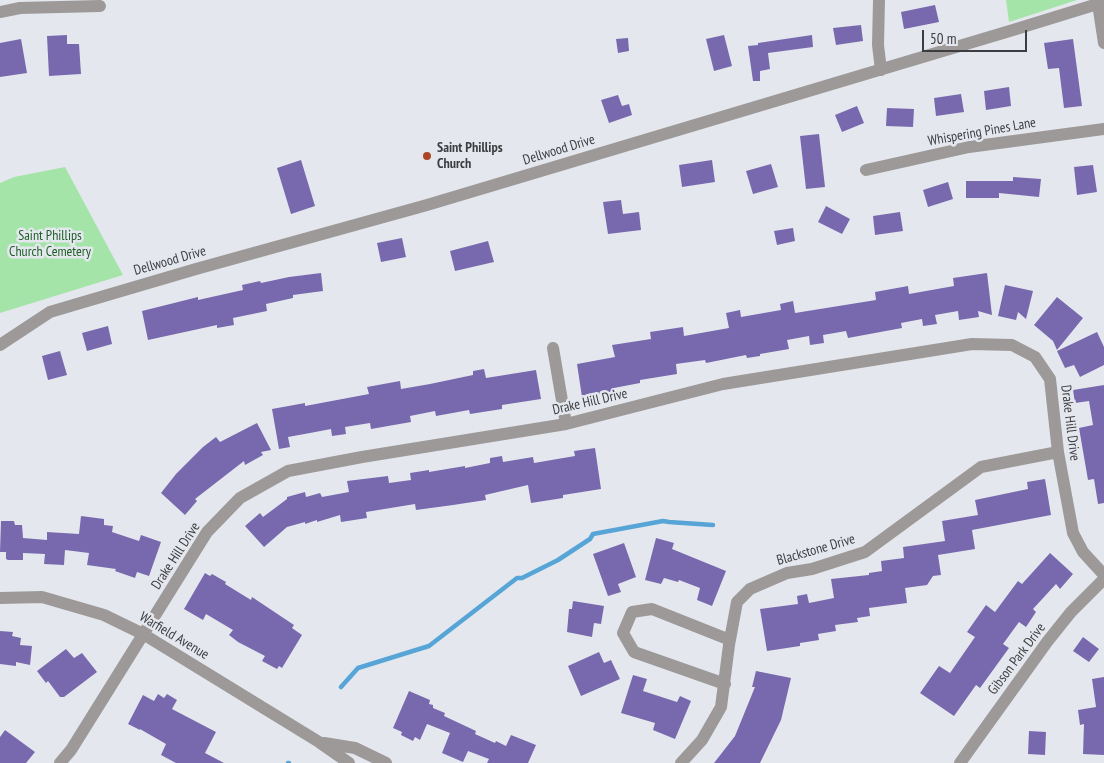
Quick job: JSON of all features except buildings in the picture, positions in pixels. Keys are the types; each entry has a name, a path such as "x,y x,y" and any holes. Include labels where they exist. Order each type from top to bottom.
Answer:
{"street":[{"path":"879,0 878,46 881,70"},
{"path":"1101,3 1104,43"},
{"name":"Dellwood Drive","path":"0,346 50,312 427,205 1101,3"},
{"path":"0,12 20,8 100,6"},
{"name":"Whispering Pines Lane","path":"866,170 969,147 1104,128"},
{"name":"Drake Hill Drive","path":"60,763 71,750 207,532 240,498 288,471 362,456 566,424 723,384 972,344 1012,345 1035,357 1050,379 1058,452 1073,533 1084,552 1104,577"},
{"path":"553,348 566,424"},
{"name":"Blackstone Drive","path":"681,763 702,740 721,707 737,602 750,589 787,573 812,569 865,552 981,466 1058,452"},
{"name":"Gibson Park Drive","path":"960,763 1047,642 1104,577"},
{"name":"Warfield Avenue","path":"0,598 42,597 104,615 143,634 319,742 349,763"},
{"path":"725,684 634,652 623,633 632,612 652,609 730,640"},
{"name":"Warfield Avenue","path":"319,742 355,748 386,763"}],"green space":[{"path":"1006,0 1077,0 1009,22"},
{"name":"Saint Phillips Church Cemetery","path":"65,167 123,275 0,313 0,183 14,177"}],"waterway":[{"path":"341,687 358,668 429,646 517,578 522,578 558,560 590,539 593,534 663,521 713,525"}],"place":[{"name":"Saint Phillips Church","path":"427,156"}]}
